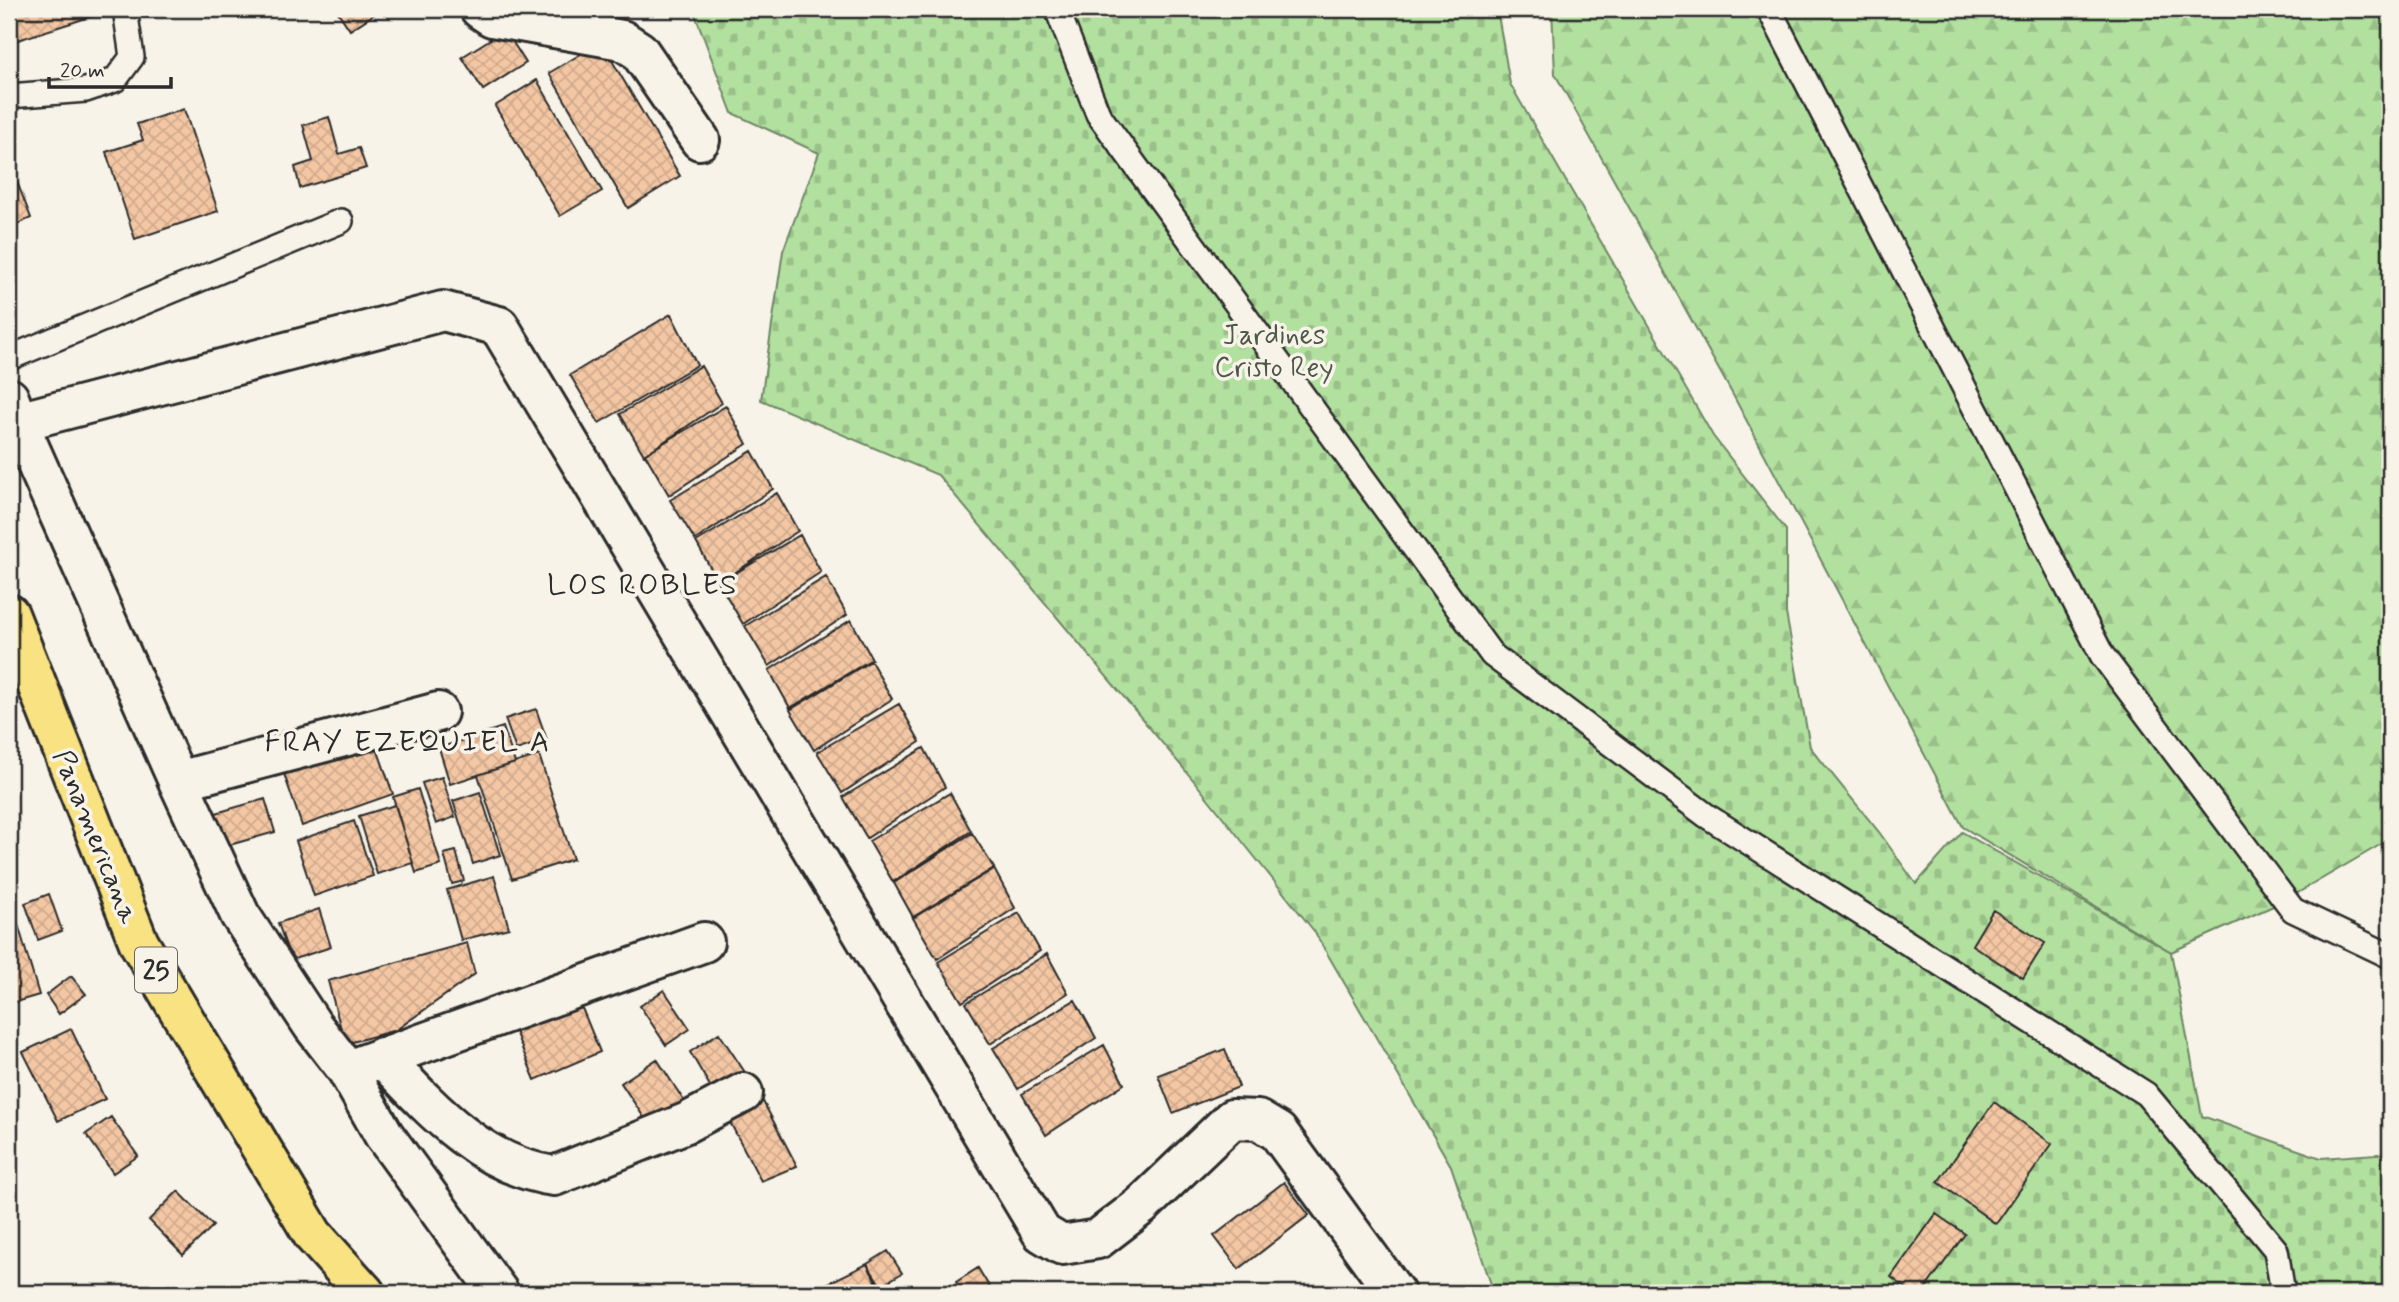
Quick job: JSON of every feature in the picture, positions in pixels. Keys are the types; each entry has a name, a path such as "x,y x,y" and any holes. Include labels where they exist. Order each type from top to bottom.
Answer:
{"main road":[{"name":"Panamericana","path":"9,614 139,943 313,1236 365,1293"}],"street":[{"path":"480,9 492,17 622,40 639,51 700,140"},
{"path":"499,1293 384,1135 347,1070 313,1026 240,915 13,410 443,311 499,326 1041,1233 1062,1245 1097,1239 1142,1206 1232,1119 1258,1120 1278,1132 1395,1293"},
{"path":"178,781 438,712"},
{"path":"347,1070 704,942"},
{"path":"382,1057 437,1115 494,1156 535,1173 554,1175 686,1124 743,1093"}],"lane":[{"path":"9,96 86,90 114,80 132,57 125,9"},
{"path":"1058,9 1098,114 1492,655 1707,816 2147,1094 2276,1250 2283,1293"},
{"path":"1769,9 2102,655 2293,910 2390,956"},
{"path":"9,358 341,221"}],"green space":[{"name":"Jardines Cristo Rey","path":"693,9 1497,9 1510,84 1713,436 1786,530 1786,613 1810,747 1879,832 1916,884 1962,832 2171,952 2202,1116 2321,1158 2390,1153 2390,1293 1494,1293 1451,1166 1314,931 1194,781 938,475 761,400 783,251 819,153 732,113"},
{"path":"1552,9 2390,9 2390,839 2282,902 2171,952 1963,827 1733,395 1555,74"}],"building":[{"path":"9,9 101,9 102,13 9,43"},
{"path":"336,9 382,9 350,30"},
{"path":"505,30 526,63 483,90 462,57"},
{"path":"601,42 680,176 628,208 549,73"},
{"path":"537,80 602,191 560,216 495,106"},
{"path":"184,109 218,211 135,239 106,152 143,140 137,124"},
{"path":"329,117 339,154 359,148 366,168 300,188 295,167 313,161 303,125"},
{"path":"9,161 31,218 9,228"},
{"path":"671,314 697,365 599,423 570,375"},
{"path":"701,366 722,403 644,455 620,414"},
{"path":"726,406 747,444 669,495 645,454"},
{"path":"752,451 773,489 695,540 670,500"},
{"path":"777,493 798,531 719,583 696,542"},
{"path":"800,535 821,572 743,624 719,583"},
{"path":"826,577 847,615 769,666 745,626"},
{"path":"851,620 872,659 790,708 769,670"},
{"path":"871,661 892,699 814,750 790,710"},
{"path":"899,704 920,742 842,793 817,752"},
{"path":"536,709 547,740 516,750 505,719"},
{"path":"503,727 515,763 450,784 439,748"},
{"path":"372,734 393,794 302,826 281,765"},
{"path":"924,748 945,787 867,838 843,797"},
{"path":"539,755 573,859 512,879 478,775"},
{"path":"442,777 455,817 436,824 422,783"},
{"path":"418,789 441,865 416,873 393,797"},
{"path":"480,792 500,855 473,864 453,801"},
{"path":"950,793 971,831 893,882 869,841"},
{"path":"265,799 275,832 219,848 209,815"},
{"path":"395,805 413,863 377,874 359,816"},
{"path":"354,821 373,876 314,896 296,841"},
{"path":"972,833 994,868 913,917 894,883"},
{"path":"456,851 464,881 452,884 444,854"},
{"path":"9,860 19,885 9,889"},
{"path":"994,869 1015,908 937,959 913,918"},
{"path":"494,876 509,928 461,940 447,890"},
{"path":"49,894 62,931 38,940 25,903"},
{"path":"319,909 331,947 291,960 278,923"},
{"path":"1993,910 2045,943 2023,978 1972,945"},
{"path":"1019,913 1040,951 962,1002 938,962"},
{"path":"17,921 39,995 9,1004 9,924"},
{"path":"467,943 475,974 396,1030 345,1044 328,981"},
{"path":"1047,954 1068,993 990,1044 966,1003"},
{"path":"71,976 86,994 59,1014 46,995"},
{"path":"664,990 690,1029 666,1045 640,1006"},
{"path":"575,991 600,1052 535,1080 510,1019"},
{"path":"1075,1000 1096,1038 1018,1089 993,1048"},
{"path":"71,1029 105,1099 58,1121 23,1052"},
{"path":"719,1033 750,1080 717,1098 690,1052"},
{"path":"1104,1045 1124,1084 1046,1135 1022,1094"},
{"path":"1225,1049 1239,1087 1173,1113 1158,1075"},
{"path":"657,1059 686,1104 651,1128 621,1083"},
{"path":"758,1092 797,1166 761,1181 723,1109"},
{"path":"1994,1102 2052,1144 1996,1224 1938,1182"},
{"path":"111,1117 138,1156 113,1173 86,1134"},
{"path":"1284,1182 1309,1215 1239,1269 1214,1236"},
{"path":"178,1191 213,1226 183,1255 149,1220"},
{"path":"1936,1214 1965,1234 1922,1293 1913,1293 1891,1277"},
{"path":"888,1251 902,1273 881,1286 867,1264"},
{"path":"867,1264 882,1293 817,1293 816,1289"},
{"path":"978,1268 993,1293 963,1293 956,1282"}],"district":[{"name":"LOS ROBLES","path":"643,584"},
{"name":"FRAY EZEQUIEL A","path":"408,741"}]}
